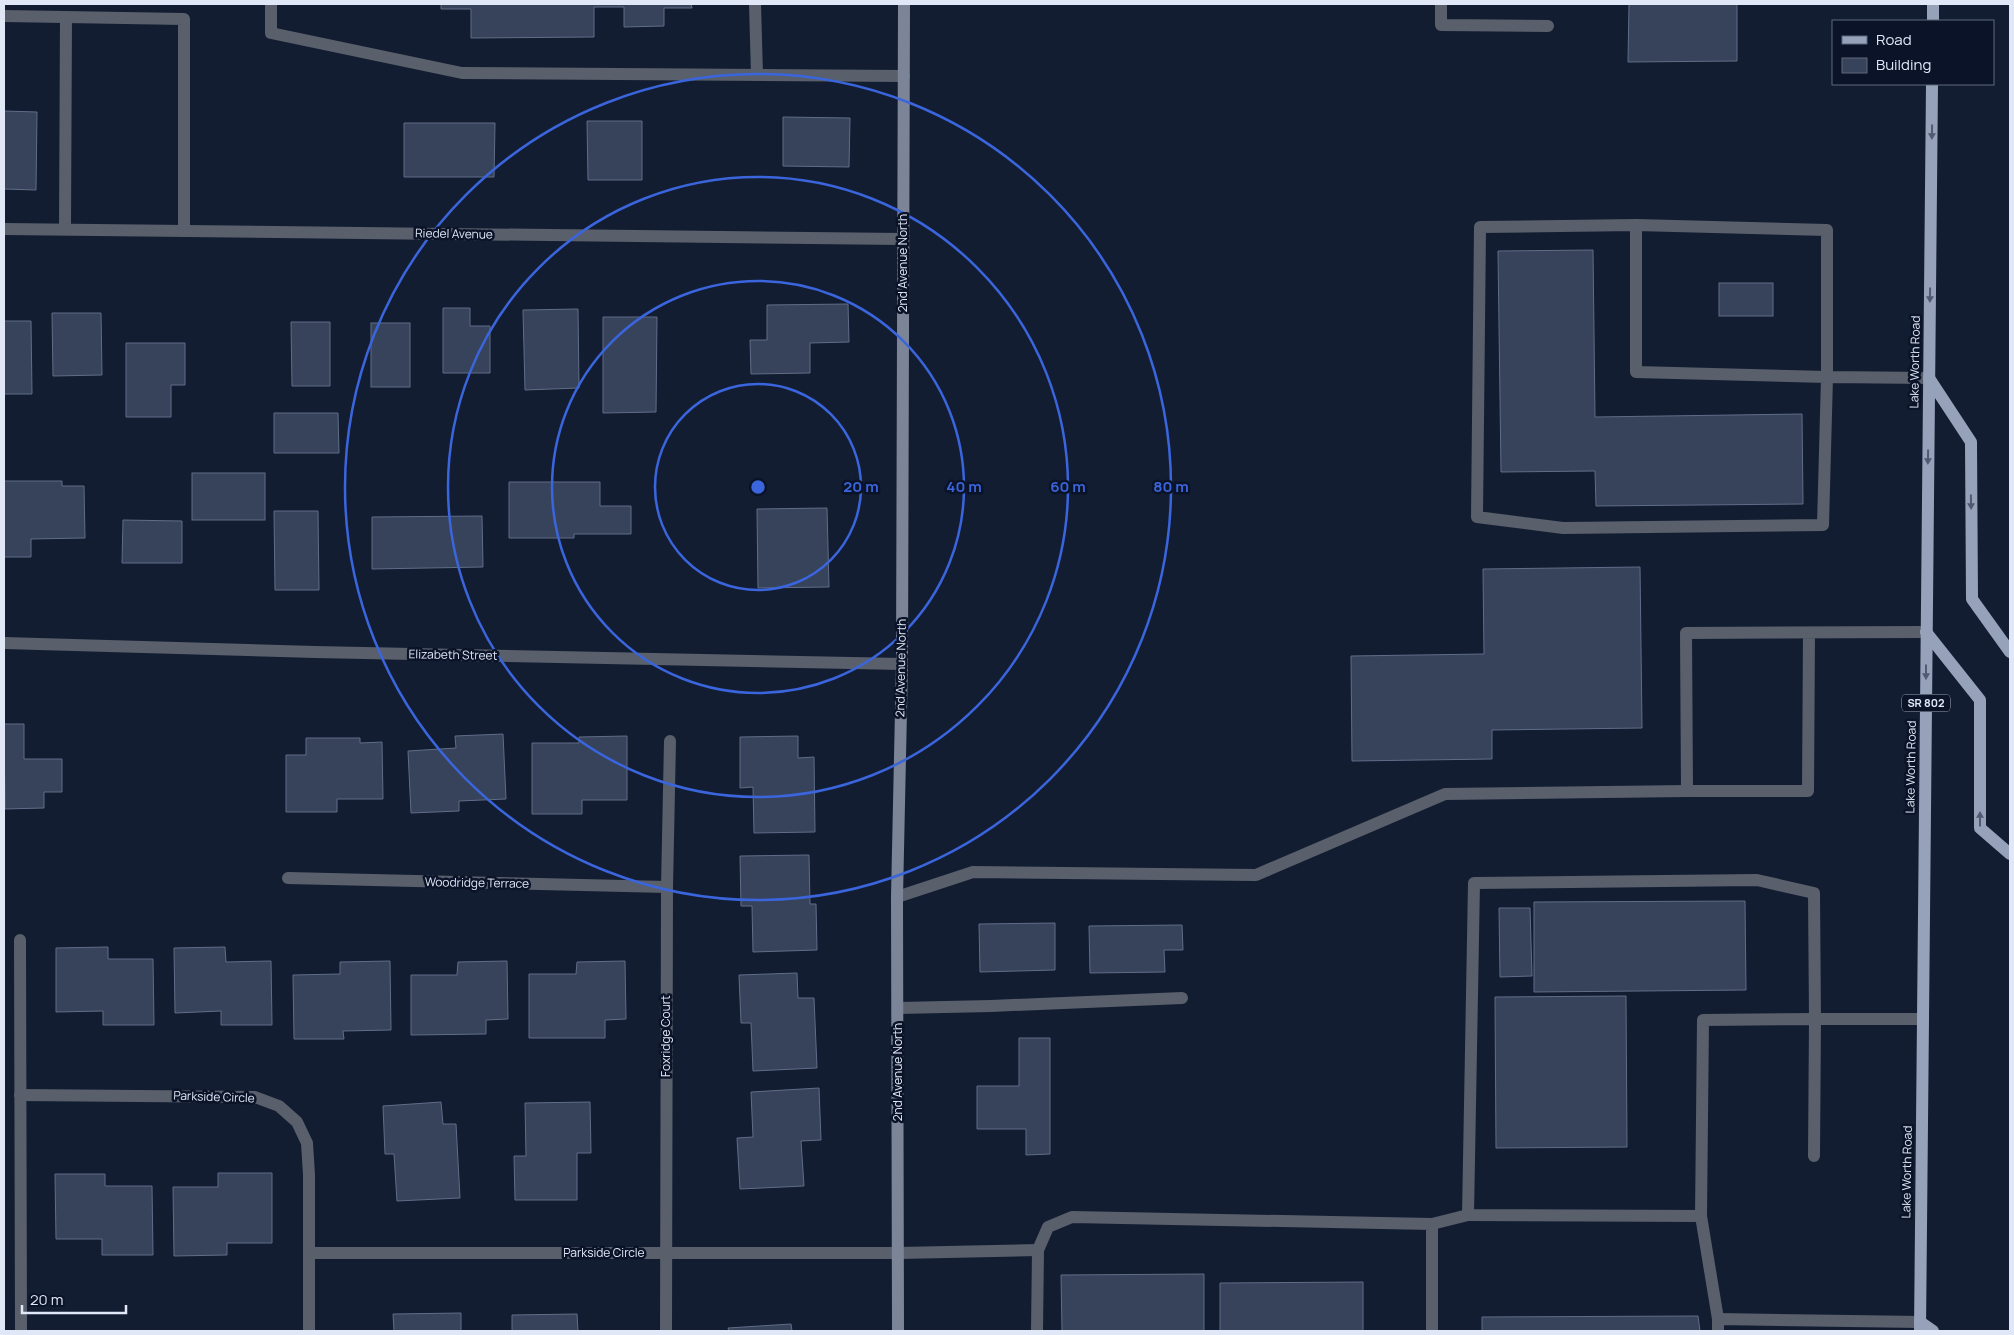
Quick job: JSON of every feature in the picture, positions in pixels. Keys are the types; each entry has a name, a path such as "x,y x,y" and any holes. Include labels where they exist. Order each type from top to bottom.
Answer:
{"main road":[{"path":"1933,4 1933,20"},
{"name":"Lake Worth Road","path":"1920,1327 1932,85"},
{"path":"1929,378 1971,442 1972,600 2010,652"},
{"path":"1926,632 1980,700 1980,828 2010,854"},
{"path":"1920,1327 1933,1331"}],"street":[{"path":"271,4 271,34 462,73 904,76"},
{"path":"755,4 757,75"},
{"name":"2nd Avenue North","path":"898,1331 897,897 902,664 904,4"},
{"path":"1441,4 1441,25 1548,26"},
{"path":"4,16 184,18 184,231"},
{"path":"65,229 66,17"},
{"path":"1636,226 1636,372 1929,378"},
{"path":"1636,226 1827,230 1826,377 1823,525 1564,528 1477,516 1480,227 1636,226"},
{"name":"Riedel Avenue","path":"4,229 903,239"},
{"path":"1686,790 1686,633 1926,632"},
{"path":"897,897 974,872 1256,875 1445,794 1686,790 1808,791 1809,633"},
{"name":"Elizabeth Street","path":"4,643 315,652 902,664"},
{"name":"Foxridge Court","path":"666,1331 667,887 670,741"},
{"name":"Woodridge Terrace","path":"288,878 667,887"},
{"path":"1468,1215 1474,883 1757,880 1814,893 1814,1156"},
{"path":"20,940 21,1331"},
{"path":"898,1008 1182,998"},
{"path":"1920,1327 1718,1325 1701,1216 1702,1020 1923,1019"},
{"name":"Parkside Circle","path":"20,1095 255,1097 280,1106 297,1122 306,1143 310,1253 309,1331"},
{"path":"1038,1331 1038,1250 1048,1227 1072,1217 1432,1224 1468,1215 1701,1216"},
{"path":"1432,1224 1432,1331"},
{"name":"Parkside Circle","path":"310,1253 899,1253 1038,1250"}],"building":[{"path":"441,4 691,4 692,8 664,8 664,26 624,27 624,7 594,7 594,37 471,38 471,9 441,9"},
{"path":"1629,4 1737,4 1737,61 1628,62"},
{"path":"4,111 37,112 36,190 4,189"},
{"path":"783,117 850,118 849,167 783,166"},
{"path":"587,121 642,121 642,180 588,180"},
{"path":"404,123 495,123 494,177 404,177"},
{"path":"1593,250 1595,417 1802,414 1803,504 1596,506 1595,471 1501,472 1498,251"},
{"path":"1719,283 1773,283 1773,316 1719,316"},
{"path":"848,304 849,342 810,343 810,373 751,374 750,340 767,340 767,305"},
{"path":"443,308 470,308 470,326 490,326 490,373 443,373"},
{"path":"578,309 579,388 525,390 523,310"},
{"path":"52,313 101,313 102,375 53,376"},
{"path":"603,317 657,317 656,412 603,413"},
{"path":"4,321 31,321 32,394 4,394"},
{"path":"291,322 330,322 330,386 292,386"},
{"path":"371,323 410,323 410,387 371,387"},
{"path":"126,343 185,343 185,385 171,385 171,417 126,417"},
{"path":"274,413 338,413 339,453 274,453"},
{"path":"192,473 265,473 265,520 192,520"},
{"path":"4,481 62,481 62,486 84,486 85,538 31,539 31,557 4,557"},
{"path":"509,482 600,482 600,506 631,506 631,534 574,534 574,538 509,538"},
{"path":"827,508 829,587 758,588 757,509"},
{"path":"274,511 318,511 319,590 275,590"},
{"path":"482,516 483,567 372,569 372,517"},
{"path":"123,520 182,521 182,563 122,563"},
{"path":"1640,567 1642,728 1492,730 1492,759 1352,761 1351,656 1484,654 1483,569"},
{"path":"4,724 24,724 24,759 62,759 62,792 44,792 44,808 5,809"},
{"path":"503,734 506,799 459,801 459,811 411,813 408,751 456,748 455,736"},
{"path":"627,736 627,800 582,800 582,814 532,814 532,743 579,743 579,737"},
{"path":"798,736 798,758 814,757 815,832 754,833 753,787 740,788 740,737"},
{"path":"306,738 360,738 360,743 382,742 383,799 337,799 337,812 286,812 286,755 306,755"},
{"path":"809,855 810,904 816,904 817,950 753,952 752,906 741,906 740,856"},
{"path":"1745,901 1746,990 1534,992 1534,902"},
{"path":"1499,908 1530,908 1532,976 1500,977"},
{"path":"1055,923 1055,970 980,972 979,924"},
{"path":"1182,925 1183,950 1164,950 1165,972 1090,973 1089,926"},
{"path":"108,947 108,959 153,959 154,1025 103,1025 103,1011 56,1012 56,948"},
{"path":"225,947 226,962 271,961 272,1025 221,1025 221,1011 175,1013 174,948"},
{"path":"390,961 391,1030 343,1031 344,1039 294,1039 293,975 340,974 340,962"},
{"path":"507,961 508,1019 486,1020 486,1034 411,1035 411,975 457,975 458,962"},
{"path":"625,961 626,1019 605,1020 605,1038 529,1038 529,974 576,974 577,962"},
{"path":"797,973 798,998 814,998 817,1068 753,1071 751,1023 741,1023 739,975"},
{"path":"1626,996 1627,1147 1496,1148 1495,997"},
{"path":"1019,1038 1050,1038 1050,1154 1026,1155 1026,1129 977,1129 977,1086 1019,1086"},
{"path":"819,1088 821,1140 801,1141 804,1186 740,1189 737,1138 753,1137 751,1092"},
{"path":"441,1102 443,1124 456,1124 460,1198 397,1201 394,1154 385,1154 383,1106"},
{"path":"590,1102 591,1153 577,1153 577,1200 515,1200 514,1156 526,1156 525,1103"},
{"path":"218,1173 272,1173 272,1243 227,1243 227,1255 174,1256 173,1187 218,1187"},
{"path":"55,1174 105,1174 105,1186 152,1186 153,1255 102,1255 102,1239 56,1239"},
{"path":"1204,1274 1204,1331 1062,1331 1061,1275"},
{"path":"1363,1282 1363,1331 1220,1331 1220,1283"},
{"path":"461,1313 461,1331 394,1331 393,1314"},
{"path":"577,1314 578,1331 512,1331 512,1315"},
{"path":"1698,1316 1700,1331 1482,1331 1482,1317"},
{"path":"791,1324 792,1331 729,1331 728,1328"}]}
